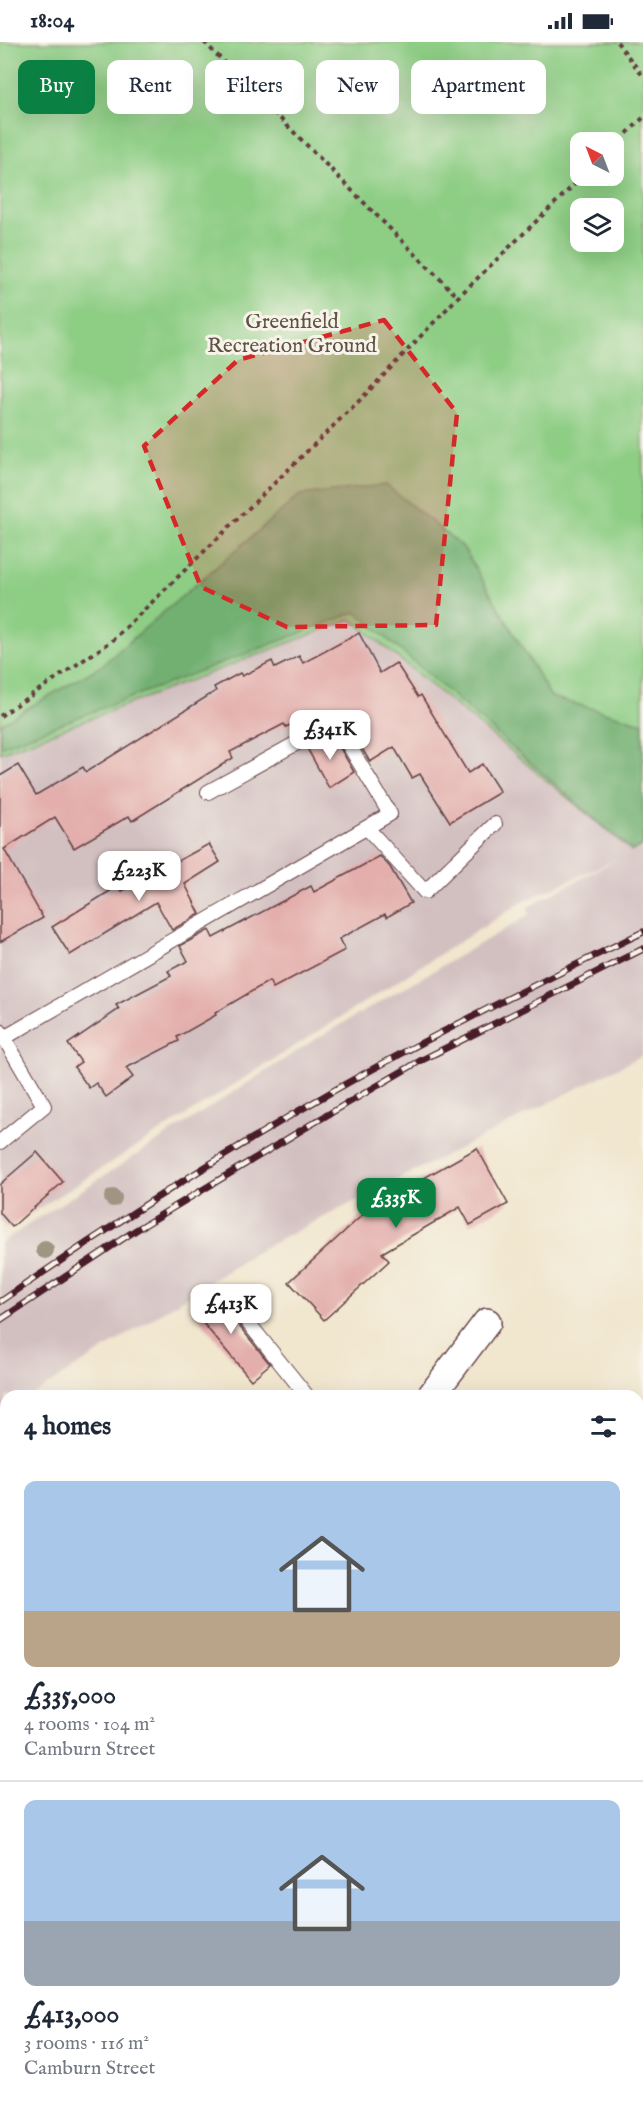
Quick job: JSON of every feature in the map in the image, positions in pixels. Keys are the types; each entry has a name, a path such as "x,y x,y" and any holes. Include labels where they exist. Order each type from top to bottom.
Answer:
{"street":[{"path":"436,1390 487,1322"}],"lane":[{"path":"0,1142 44,1106 2,1034 390,814 335,722 208,792"},
{"path":"367,828 425,892 495,824"},
{"path":"238,1310 302,1390"}],"path":[{"path":"204,42 458,297"},
{"path":"617,42 643,76"},
{"path":"624,136 643,118"},
{"path":"0,716 112,641 362,398 458,297 573,186"}],"highlighted area":[{"path":"384,320 457,413 436,625 287,627 201,587 144,446 238,360"}],"shaded area":[{"path":"351,619 632,851 643,845 643,1055 263,1248 40,1390 0,1390 0,1243 311,1042 529,915 528,907 619,858 524,901 6,1229 0,1219 0,753"}],"green space":[{"name":"Greenfield Recreation Ground","path":"0,42 643,42 643,845 632,851 351,619 0,753"},
{"path":"386,485 463,547 551,697 643,723 643,845 632,851 356,612 0,747 0,724 101,666 300,495"}],"building":[{"path":"359,633 380,673 396,663 418,697 421,695 468,773 482,764 500,792 450,822 420,774 412,778 394,747 370,762 343,717 336,713 299,732 294,723 286,727 284,724 230,752 233,758 132,821 129,816 74,848 55,817 4,849 43,918 0,942 0,776 18,765 36,795 83,767 86,772 216,691 214,687 240,673 242,676 272,661 275,668 299,656 303,663"},
{"path":"332,734 354,772 329,788 307,748"},
{"path":"209,844 220,862 185,884 200,914 172,930 156,902 70,955 52,927 118,886 122,891"},
{"path":"380,856 390,867 411,903 339,939 345,950 273,988 269,981 177,1037 179,1041 126,1068 133,1077 106,1097 96,1083 89,1088 74,1067 81,1062 68,1044 119,1009 116,1005 171,976 168,971 188,961 180,946 209,930 213,938 311,886 314,892"},
{"path":"477,1148 508,1204 470,1225 460,1207 382,1253 389,1261 324,1320 289,1282 369,1209"},
{"path":"37,1152 63,1182 12,1227 0,1213 0,1184"},
{"path":"216,1290 230,1306 231,1316 270,1364 251,1380 192,1310"}],"railway":[{"path":"0,1302 164,1193 333,1091 448,1029 643,932"},
{"path":"0,1320 136,1230 420,1061 643,949"}]}
